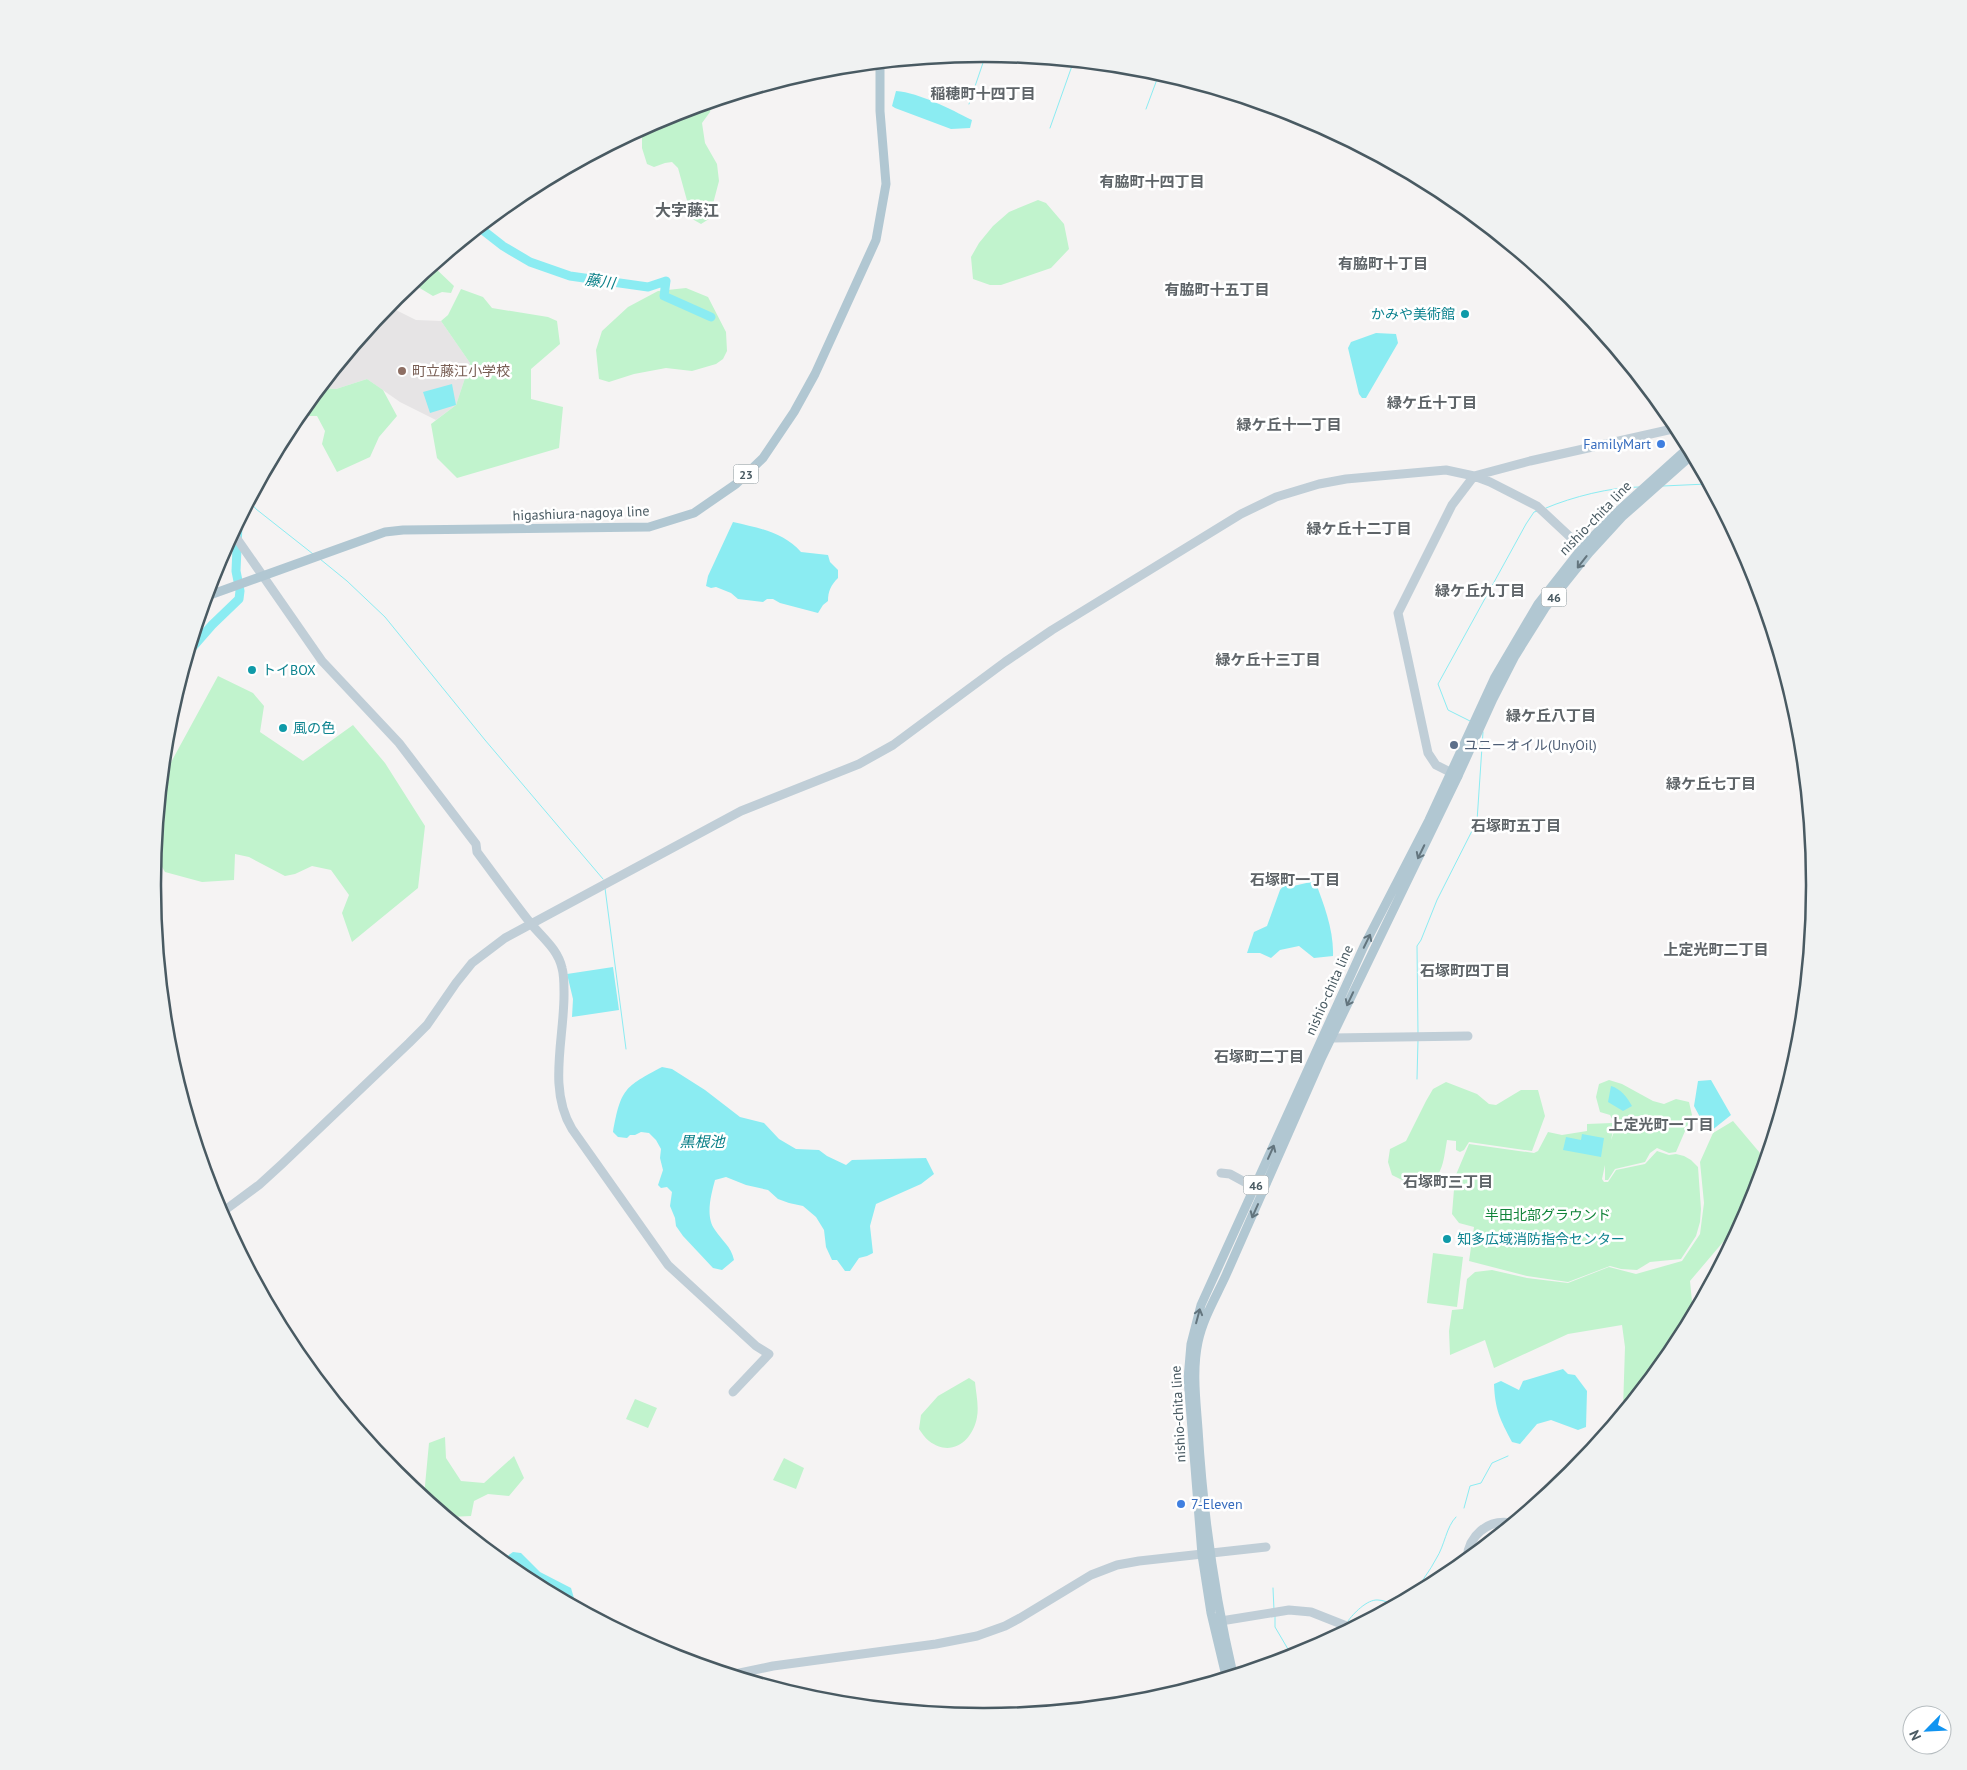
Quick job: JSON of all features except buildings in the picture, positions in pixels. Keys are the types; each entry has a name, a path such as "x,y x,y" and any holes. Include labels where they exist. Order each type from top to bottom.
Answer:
{"main road":[{"name":"higashiura-nagoya line","path":"215,593 385,532 403,530 648,527 694,513 736,484 763,458 794,412 814,374 876,240 886,184 880,105 880,70"},
{"name":"nishio-chita line","path":"1477,724 1515,656 1545,608 1588,553 1683,453"},
{"name":"nishio-chita line","path":"1231,1669 1206,1554 1195,1380 1198,1342 1211,1305 1263,1192 1364,946 1455,774 1495,677 1538,604 1582,548 1651,487 1687,459"},
{"name":"nishio-chita line","path":"1225,1671 1211,1613 1188,1379 1190,1344 1201,1305 1254,1188 1327,1037"}],"street":[{"path":"1455,774 1436,765 1428,753 1398,613 1452,505 1474,476 1530,461 1668,430"},
{"path":"228,1208 259,1185 282,1164 427,1026 456,982 472,963 505,938 605,886 741,811 850,768 877,755 1052,630 1228,521 1266,501 1293,491 1346,479 1446,470 1466,473 1490,482 1540,510 1582,548"},
{"path":"238,539 322,661 399,743 476,844 477,852 532,925 554,949 562,968 564,1007 561,1032 559,1098 568,1123 668,1265 756,1346 769,1354 733,1392"},
{"path":"1327,1037 1468,1036"},
{"path":"1221,1173 1230,1174 1263,1192"},
{"path":"1468,1549 1475,1535 1494,1524 1501,1524"},
{"path":"746,1672 773,1666 936,1644 977,1636 1005,1626 1091,1575 1112,1566 1139,1561 1266,1547"},
{"path":"1221,1620 1289,1610 1311,1612 1342,1625"}],"shaded area":[{"name":"町立藤江小学校","path":"396,310 416,320 441,321 470,363 456,405 436,420 400,402 367,379 336,389 328,388 365,343"}],"green space":[{"path":"711,109 702,123 705,143 717,164 719,181 709,219 701,224 694,220 678,168 672,162 654,167 647,164 642,148 642,137"},
{"path":"1038,200 1046,203 1064,224 1069,249 1051,268 1001,285 990,285 973,279 971,257 979,243 993,226 1009,212"},
{"path":"437,270 454,286 451,293 442,292 433,296 419,287"},
{"path":"686,288 708,297 726,332 727,351 723,359 716,364 692,371 666,368 634,374 609,382 599,379 596,350 602,331 628,307 658,291"},
{"path":"461,289 483,297 492,308 548,317 557,321 560,344 531,369 531,399 563,407 559,448 457,478 437,458 431,424 456,405 470,363 441,321 448,315"},
{"path":"367,379 383,390 397,416 379,437 370,457 337,472 322,444 325,431 317,416 308,416 328,388 336,389"},
{"path":"218,676 253,693 264,706 260,732 303,761 353,725 385,763 425,826 418,888 352,942 342,913 349,895 331,870 312,866 295,874 285,876 249,857 235,854 234,880 202,882 165,872 162,866 163,831 171,763"},
{"name":"半田北部グラウンド","path":"1609,1080 1622,1084 1653,1101 1664,1104 1676,1099 1689,1102 1692,1115 1676,1152 1669,1153 1657,1148 1650,1153 1645,1162 1615,1169 1608,1180 1605,1180 1605,1165 1602,1179 1604,1182 1608,1182 1616,1170 1645,1164 1657,1151 1669,1155 1684,1156 1698,1167 1700,1222 1696,1236 1681,1259 1650,1262 1637,1270 1610,1266 1568,1282 1527,1276 1469,1261 1474,1227 1459,1223 1452,1214 1455,1177 1469,1144 1534,1153 1538,1151 1548,1132 1562,1135 1587,1131 1587,1124 1612,1123 1614,1126 1611,1140 1616,1126 1610,1115 1600,1112 1596,1097 1599,1084"},
{"path":"1446,1082 1477,1094 1489,1104 1496,1105 1521,1090 1538,1090 1545,1116 1532,1151 1469,1142 1464,1150 1460,1152 1456,1150 1456,1141 1447,1140 1440,1171 1427,1188 1392,1175 1388,1162 1390,1149 1406,1141 1433,1089"},
{"path":"1733,1121 1760,1153 1760,1155 1725,1239 1690,1281 1692,1302 1667,1342 1623,1401 1625,1347 1622,1325 1568,1334 1494,1368 1485,1340 1450,1355 1449,1331 1452,1310 1463,1309 1467,1279 1475,1272 1492,1270 1527,1278 1568,1283 1609,1267 1636,1274 1682,1261 1700,1234 1704,1203 1700,1162 1713,1133"},
{"path":"1433,1253 1463,1257 1457,1307 1427,1303"},
{"path":"969,1378 975,1382 977,1395 978,1413 975,1426 966,1440 960,1444 945,1448 937,1446 928,1440 919,1429 921,1415 938,1396"},
{"path":"635,1399 657,1408 648,1428 626,1419"},
{"path":"445,1437 446,1458 461,1481 484,1483 514,1456 524,1478 509,1496 488,1494 474,1501 471,1516 457,1517 425,1488 429,1443"},
{"path":"784,1458 804,1468 796,1489 773,1480"}],"water":[{"path":"896,91 925,98 972,120 970,128 951,129 895,108 892,106"},
{"path":"1376,333 1396,334 1398,343 1366,398 1362,398 1359,394 1348,348 1351,342"},
{"path":"452,384 456,405 430,413 423,392"},
{"path":"733,522 778,535 801,552 828,555 830,562 838,570 838,578 830,588 828,601 818,613 780,603 773,599 767,599 763,602 738,599 731,593 716,587 706,586 708,576"},
{"path":"1315,881 1330,927 1333,956 1314,958 1299,946 1280,950 1271,958 1260,953 1247,953 1254,932 1267,926 1280,890 1284,885 1289,887"},
{"path":"613,967 619,1010 572,1017 573,999 567,974"},
{"name":"黒根池","path":"662,1067 672,1069 705,1090 740,1117 764,1123 779,1139 796,1149 819,1150 846,1165 852,1160 926,1158 934,1174 921,1184 876,1204 870,1226 873,1253 859,1258 850,1271 845,1271 837,1260 832,1260 826,1247 824,1230 816,1217 803,1206 778,1199 768,1190 746,1185 726,1177 715,1180 710,1206 710,1219 715,1230 731,1251 734,1260 722,1270 713,1268 676,1226 670,1206 672,1192 667,1187 661,1188 658,1185 663,1170 660,1158 661,1149 656,1140 649,1133 641,1132 630,1135 627,1138 618,1137 613,1132 619,1107 626,1091 639,1080"},
{"path":"1711,1080 1731,1115 1711,1131 1707,1130 1694,1106 1698,1081"},
{"path":"1611,1086 1618,1089 1632,1106 1623,1111 1608,1102"},
{"path":"1582,1134 1604,1138 1601,1157 1563,1150 1566,1137 1581,1140"},
{"path":"1563,1369 1568,1374 1575,1375 1587,1391 1586,1427 1578,1430 1551,1420 1537,1424 1520,1444 1512,1442 1499,1414 1494,1384 1501,1381 1519,1390 1523,1381"},
{"path":"513,1552 521,1553 540,1572 571,1588 574,1598 527,1569 508,1556"}],"waterway":[{"path":"969,104 983,62"},
{"path":"1050,128 1071,68"},
{"path":"1146,109 1156,81"},
{"name":"藤川","path":"484,231 503,246 530,262 570,276 648,287 666,281 664,296 711,317"},
{"path":"1663,486 1701,484"},
{"path":"1546,508 1592,493 1639,487"},
{"path":"254,506 313,554"},
{"path":"1470,721 1448,710 1438,684 1526,524 1534,512 1538,511"},
{"path":"199,640 239,599 240,591 236,571 237,540"},
{"path":"320,559 347,581 385,617 485,740 603,879"},
{"path":"1418,1034 1417,946 1437,900 1477,821 1483,732"},
{"path":"605,888 626,1049"},
{"path":"1417,1079 1418,1040"},
{"path":"1464,1508 1470,1486 1481,1483 1492,1463 1508,1456"},
{"path":"1423,1580 1439,1554 1450,1526 1456,1517"},
{"path":"1273,1588 1274,1610"},
{"path":"1348,1621 1365,1604 1374,1600 1386,1602"},
{"path":"1275,1616 1275,1627 1288,1649"}],"place":[{"name":"かみや美術館","path":"1465,314"},
{"name":"町立藤江小学校","path":"402,371"},
{"name":"FamilyMart","path":"1661,444"},
{"name":"トイBOX","path":"252,670"},
{"name":"風の色","path":"283,728"},
{"name":"ユニーオイル(UnyOil)","path":"1454,745"},
{"name":"知多広域消防指令センター","path":"1447,1239"},
{"name":"7-Eleven","path":"1181,1504"}],"district":[{"name":"稲穂町十四丁目","path":"983,93"},
{"name":"有脇町十四丁目","path":"1152,181"},
{"name":"大字藤江","path":"687,210"},
{"name":"有脇町十丁目","path":"1383,263"},
{"name":"有脇町十五丁目","path":"1217,289"},
{"name":"緑ケ丘十丁目","path":"1432,402"},
{"name":"緑ケ丘十一丁目","path":"1289,424"},
{"name":"緑ケ丘十二丁目","path":"1359,528"},
{"name":"緑ケ丘九丁目","path":"1480,590"},
{"name":"緑ケ丘十三丁目","path":"1268,659"},
{"name":"緑ケ丘八丁目","path":"1551,715"},
{"name":"緑ケ丘七丁目","path":"1711,783"},
{"name":"石塚町五丁目","path":"1516,825"},
{"name":"石塚町一丁目","path":"1295,879"},
{"name":"上定光町二丁目","path":"1716,949"},
{"name":"石塚町四丁目","path":"1465,970"},
{"name":"石塚町二丁目","path":"1259,1056"},
{"name":"上定光町一丁目","path":"1661,1124"},
{"name":"石塚町三丁目","path":"1448,1181"}]}
